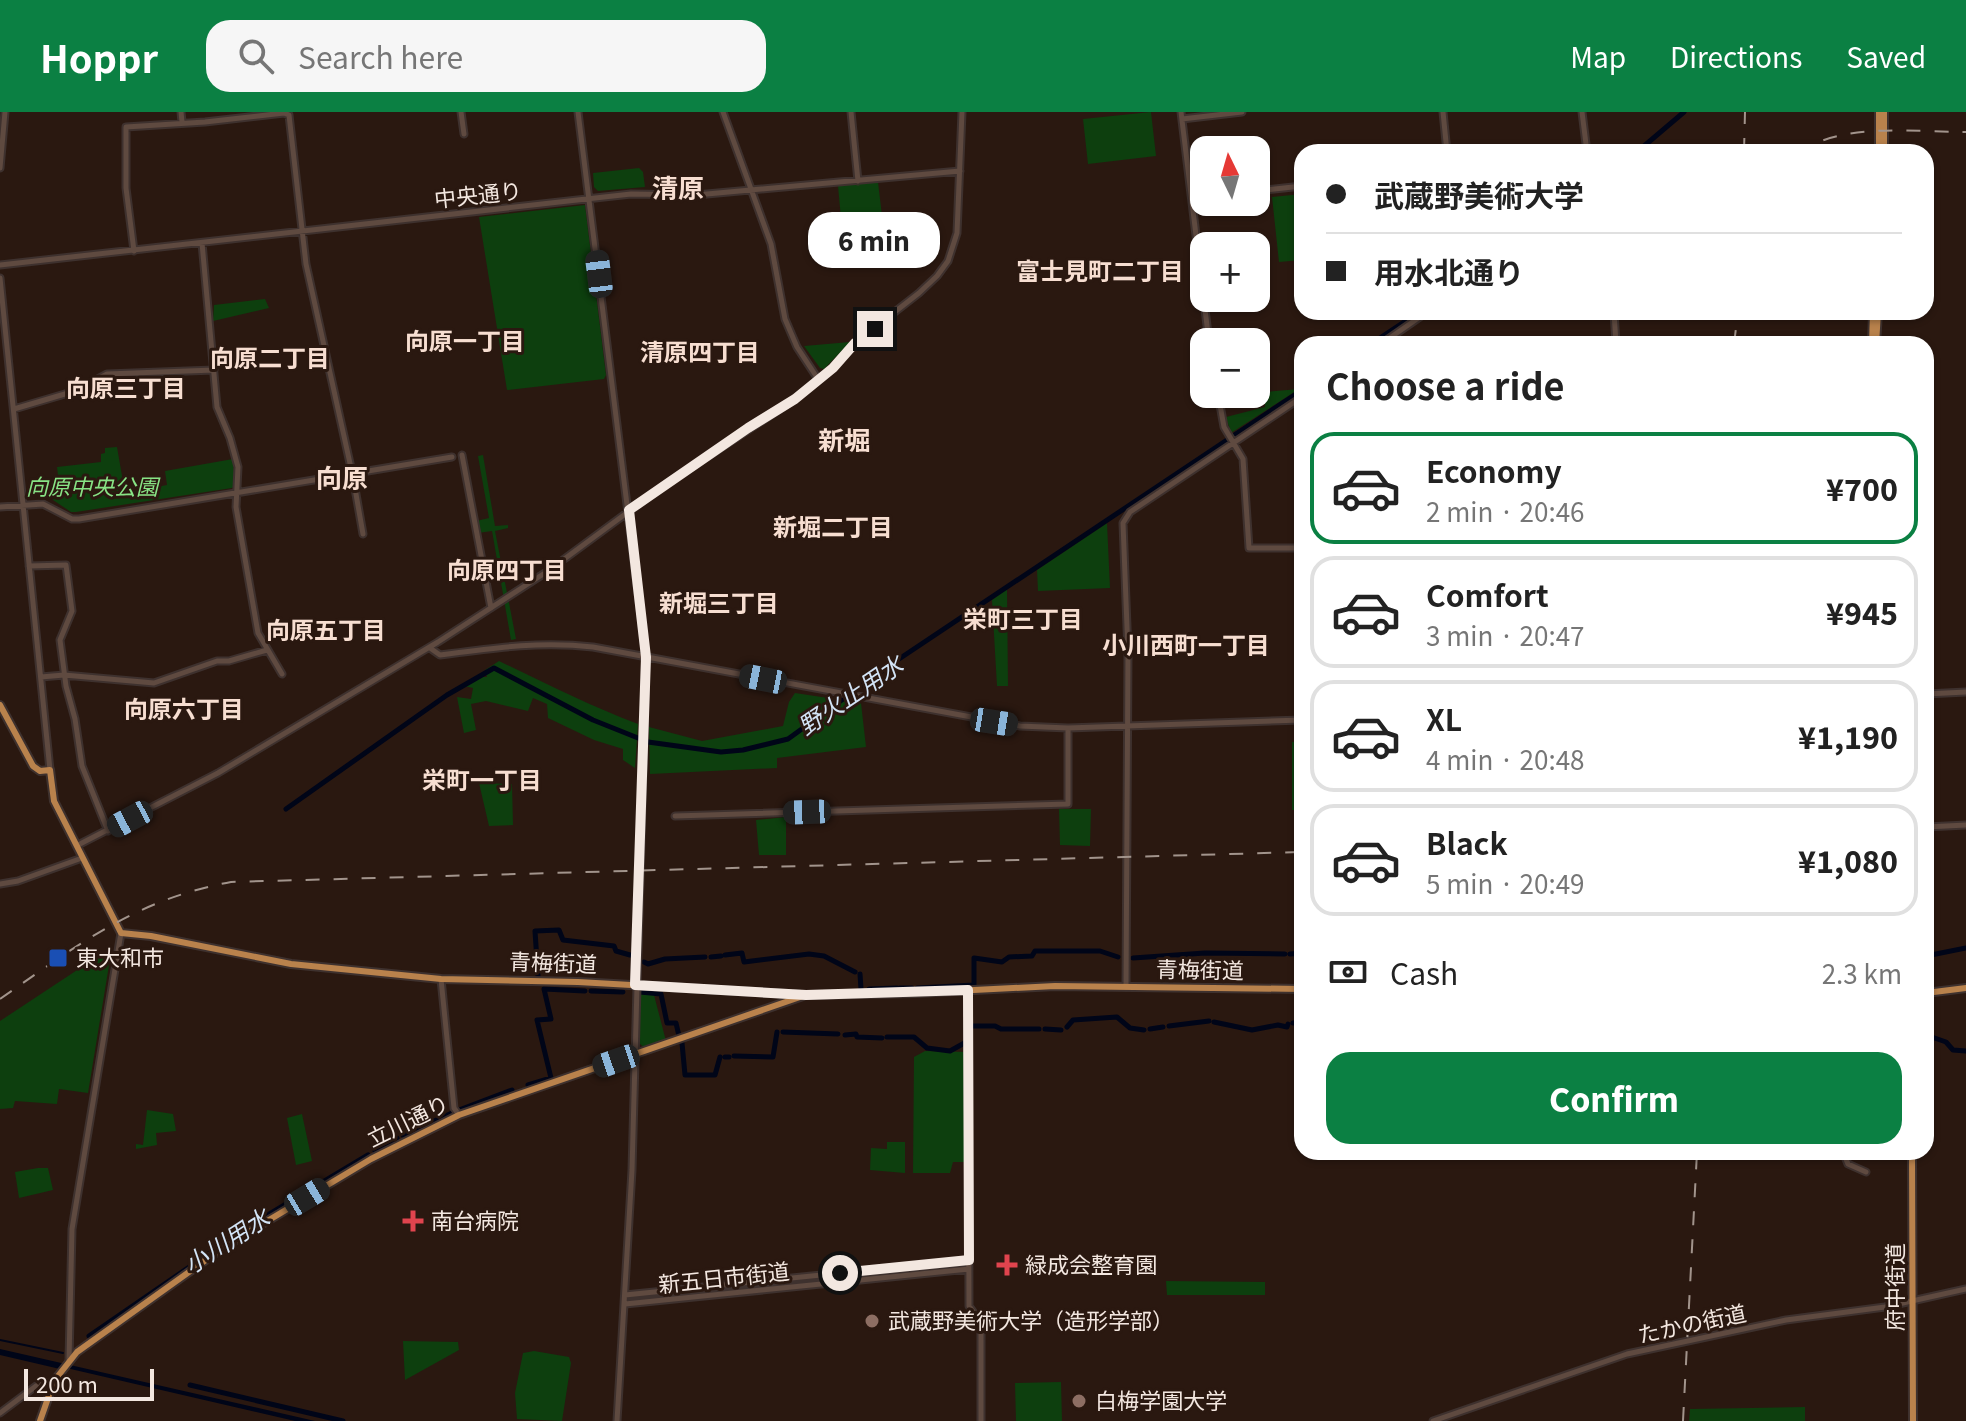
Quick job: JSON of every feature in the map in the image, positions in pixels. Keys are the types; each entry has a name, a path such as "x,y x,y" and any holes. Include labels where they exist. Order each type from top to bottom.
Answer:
{"main road":[{"path":"1881,112 1881,144"},
{"path":"0,705 33,766 40,771 50,770 52,796 121,933"},
{"name":"青梅街道","path":"121,933 151,936 291,964 441,979 635,985 806,995 1031,987 1294,989"},
{"path":"1934,992 1966,988"},
{"name":"立川通り","path":"68,1361 224,1247 371,1159 459,1115 806,995"},
{"name":"府中街道","path":"1912,1160 1913,1421"},
{"path":"40,1421 54,1381 68,1361"}],"street":[{"path":"0,168 5,112"},
{"path":"181,112 182,122"},
{"path":"461,112 464,134"},
{"path":"578,112 646,657 629,1226 617,1421"},
{"path":"723,112 774,257 785,319 797,347 818,379"},
{"path":"851,112 858,181"},
{"path":"1190,181 1182,115 1242,112"},
{"path":"1443,112 1446,144"},
{"path":"1582,112 1586,144"},
{"path":"134,251 126,188 125,128 287,113 306,264 363,534"},
{"path":"78,845 218,773 430,648 518,591 748,428 795,399 833,368 855,343 899,310 942,270 957,233 962,116"},
{"name":"中央通り","path":"0,265 631,194 696,195 960,171"},
{"path":"1270,189 1294,187"},
{"path":"1194,216 1207,328"},
{"path":"202,243 217,407 238,467 238,521 258,633 282,674"},
{"path":"0,278 50,770"},
{"path":"1392,336 1416,320"},
{"path":"14,409 75,391 107,374 214,370"},
{"path":"1126,987 1128,653 1123,523 1130,512 1232,440 1294,402"},
{"path":"1221,408 1227,433 1243,459 1249,548 1294,548"},
{"path":"462,455 491,608"},
{"path":"0,507 47,505 72,519 79,519 452,457"},
{"path":"29,566 66,565 72,611 60,640 64,675 82,766 108,831"},
{"path":"430,648 440,655 499,646 560,644 1020,726 1068,728 1294,720"},
{"path":"41,677 64,675 154,683 217,661 229,661 267,650"},
{"path":"1934,694 1966,692"},
{"path":"675,816 1068,804 1068,728"},
{"path":"1934,827 1966,825"},
{"path":"0,884 18,881 82,858"},
{"path":"68,1361 72,1229 121,933"},
{"path":"441,979 454,1108 459,1115"},
{"path":"968,990 969,1308 981,1323 981,1421"},
{"path":"1846,1160 1848,1164 1866,1172"},
{"name":"新五日市街道","path":"625,1295 969,1260"},
{"name":"新五日市街道","path":"625,1304 969,1269"},
{"path":"777,1280 779,1288"},
{"name":"たかの街道","path":"1433,1421 1627,1354 1786,1320 1913,1302 1966,1289"},
{"path":"0,1413 36,1386 54,1381"}],"green space":[{"path":"1151,112 1156,156 1088,164 1083,119"},
{"path":"639,168 643,172 645,187 598,191 594,187 593,173"},
{"path":"878,182 883,224 842,229 838,186"},
{"path":"1294,195 1294,261 1279,262 1272,197"},
{"path":"585,205 606,375 604,379 507,390 479,217"},
{"path":"265,299 269,308 213,321 214,305"},
{"path":"850,342 824,369 804,346"},
{"path":"1294,389 1270,408 1270,392"},
{"path":"1261,408 1270,408 1231,433 1226,417"},
{"name":"向原中央公園","path":"117,447 125,493 167,485 165,471 233,459 235,485 232,488 76,512 53,500 59,484 57,467 101,462 105,448"},
{"path":"483,455 495,526 508,525 508,528 495,531 516,639 511,640 492,531 478,533 476,521 489,518 478,456"},
{"path":"1107,523 1110,588 1038,591 1037,570"},
{"path":"1007,589 1008,686 997,686 992,600"},
{"path":"499,661 638,724 635,768 623,760 623,749 594,740 548,718 547,704 533,698 528,711 486,701 471,704 476,730 464,733 457,697 471,699 473,688 464,686 479,677 487,677 485,670"},
{"path":"795,693 861,703 866,747 777,758 777,768 650,774 649,727 702,741 783,726 789,702"},
{"path":"1294,742 1294,810 1292,810"},
{"path":"479,783 512,784 513,825 489,826"},
{"path":"1059,809 1091,809 1090,846 1060,845"},
{"path":"786,817 786,855 759,855 756,820"},
{"path":"112,947 88,1093 59,1089 57,1104 15,1101 13,1108 0,1109 0,1021"},
{"path":"639,994 654,995 666,1041 645,1048 640,1044"},
{"path":"925,1051 967,1052 968,1162 953,1162 950,1173 913,1173 914,1057"},
{"path":"147,1110 173,1114 176,1131 156,1133 157,1145 136,1149 136,1144 143,1145"},
{"path":"302,1114 312,1161 296,1165 287,1118"},
{"path":"887,1142 905,1142 905,1173 870,1170 871,1148 887,1149"},
{"path":"48,1168 53,1190 19,1198 15,1172"},
{"path":"1166,1281 1265,1282 1265,1295 1167,1295"},
{"path":"403,1341 458,1342 459,1350 405,1380"},
{"path":"534,1351 569,1357 571,1363 562,1421 517,1419 515,1393 523,1353"},
{"path":"1061,1382 1062,1421 1016,1421 1015,1383"},
{"path":"1805,1407 1805,1421 1689,1421 1690,1409"}],"water":[{"path":"0,1349 315,1421 295,1421 60,1369 0,1355"}],"waterway":[{"name":"野火止用水","path":"1646,144 1684,112"},
{"name":"野火止用水","path":"1383,336 1407,320"},
{"name":"野火止用水","path":"286,809 447,695 494,668 593,720 648,742 721,752 788,739 890,665 1294,395"},
{"name":"小川用水","path":"538,976 535,931 559,930 563,940 614,946 616,951 630,955"},
{"path":"1934,954 1966,948"},
{"path":"917,988 974,985 974,958 1002,962 1009,957 1032,956 1035,951 1100,951 1118,957"},
{"path":"725,955 742,953 744,962 809,954 824,956 855,972"},
{"path":"1133,958 1205,953 1285,954"},
{"path":"1290,954 1294,954"},
{"path":"711,957 721,956"},
{"path":"644,962 705,957"},
{"path":"860,974 861,989"},
{"path":"869,989 897,988"},
{"path":"900,988 912,988"},
{"name":"小川用水","path":"528,1085 551,1078 537,1020 551,1019 544,989 585,991"},
{"name":"小川用水","path":"591,991 623,992"},
{"name":"小川用水","path":"640,992 661,994 667,1023 676,1023 679,1036"},
{"name":"小川用水","path":"1067,1027 1073,1020 1117,1017 1130,1028 1144,1030"},
{"name":"小川用水","path":"1169,1026 1209,1021"},
{"name":"小川用水","path":"1214,1022 1252,1030 1278,1025 1287,1027 1288,1024"},
{"name":"小川用水","path":"971,1026 1039,1029"},
{"name":"小川用水","path":"1150,1029 1163,1027"},
{"name":"小川用水","path":"1045,1029 1061,1030"},
{"name":"小川用水","path":"734,1056 773,1057 777,1032"},
{"name":"小川用水","path":"783,1032 838,1034"},
{"name":"小川用水","path":"845,1035 882,1038"},
{"name":"小川用水","path":"887,1037 914,1037 927,1048 950,1051 968,1041 968,1038"},
{"name":"小川用水","path":"1934,1038 1946,1042 1953,1050 1966,1051"},
{"name":"小川用水","path":"682,1043 685,1075 715,1075 720,1057"},
{"name":"小川用水","path":"459,1110 512,1090"},
{"name":"小川用水","path":"403,1135 452,1113"},
{"name":"小川用水","path":"375,1151 397,1138"},
{"name":"小川用水","path":"89,1336 246,1228 368,1155"},
{"path":"0,1340 63,1353"},
{"path":"190,1385 343,1421"}],"railway":[{"path":"1744,144 1745,112"},
{"path":"1815,144 1858,132 1966,132"},
{"path":"1735,336 1737,320"},
{"path":"0,999 108,927 165,900 231,882 1294,852"},
{"path":"1683,1421 1697,1160"}],"place":[{"name":"東大和市","path":"58,958"},
{"name":"南台病院","path":"413,1221"},
{"name":"緑成会整育園","path":"1007,1265"},
{"name":"武蔵野美術大学（造形学部）","path":"872,1321"},
{"name":"白梅学園大学","path":"1079,1401"}],"district":[{"name":"清原","path":"678,189"},
{"name":"富士見町二丁目","path":"1100,272"},
{"name":"向原一丁目","path":"465,342"},
{"name":"清原四丁目","path":"700,353"},
{"name":"向原二丁目","path":"270,359"},
{"name":"向原三丁目","path":"126,389"},
{"name":"新堀","path":"844,441"},
{"name":"向原","path":"342,479"},
{"name":"新堀二丁目","path":"833,528"},
{"name":"向原四丁目","path":"507,571"},
{"name":"新堀三丁目","path":"719,604"},
{"name":"栄町三丁目","path":"1023,620"},
{"name":"向原五丁目","path":"326,631"},
{"name":"小川西町一丁目","path":"1186,646"},
{"name":"向原六丁目","path":"184,710"},
{"name":"栄町一丁目","path":"482,781"}],"route":[{"path":"840,1273 969,1260 968,990 806,995 635,985 646,657 629,510 795,399 833,368 855,343 875,329"}]}
